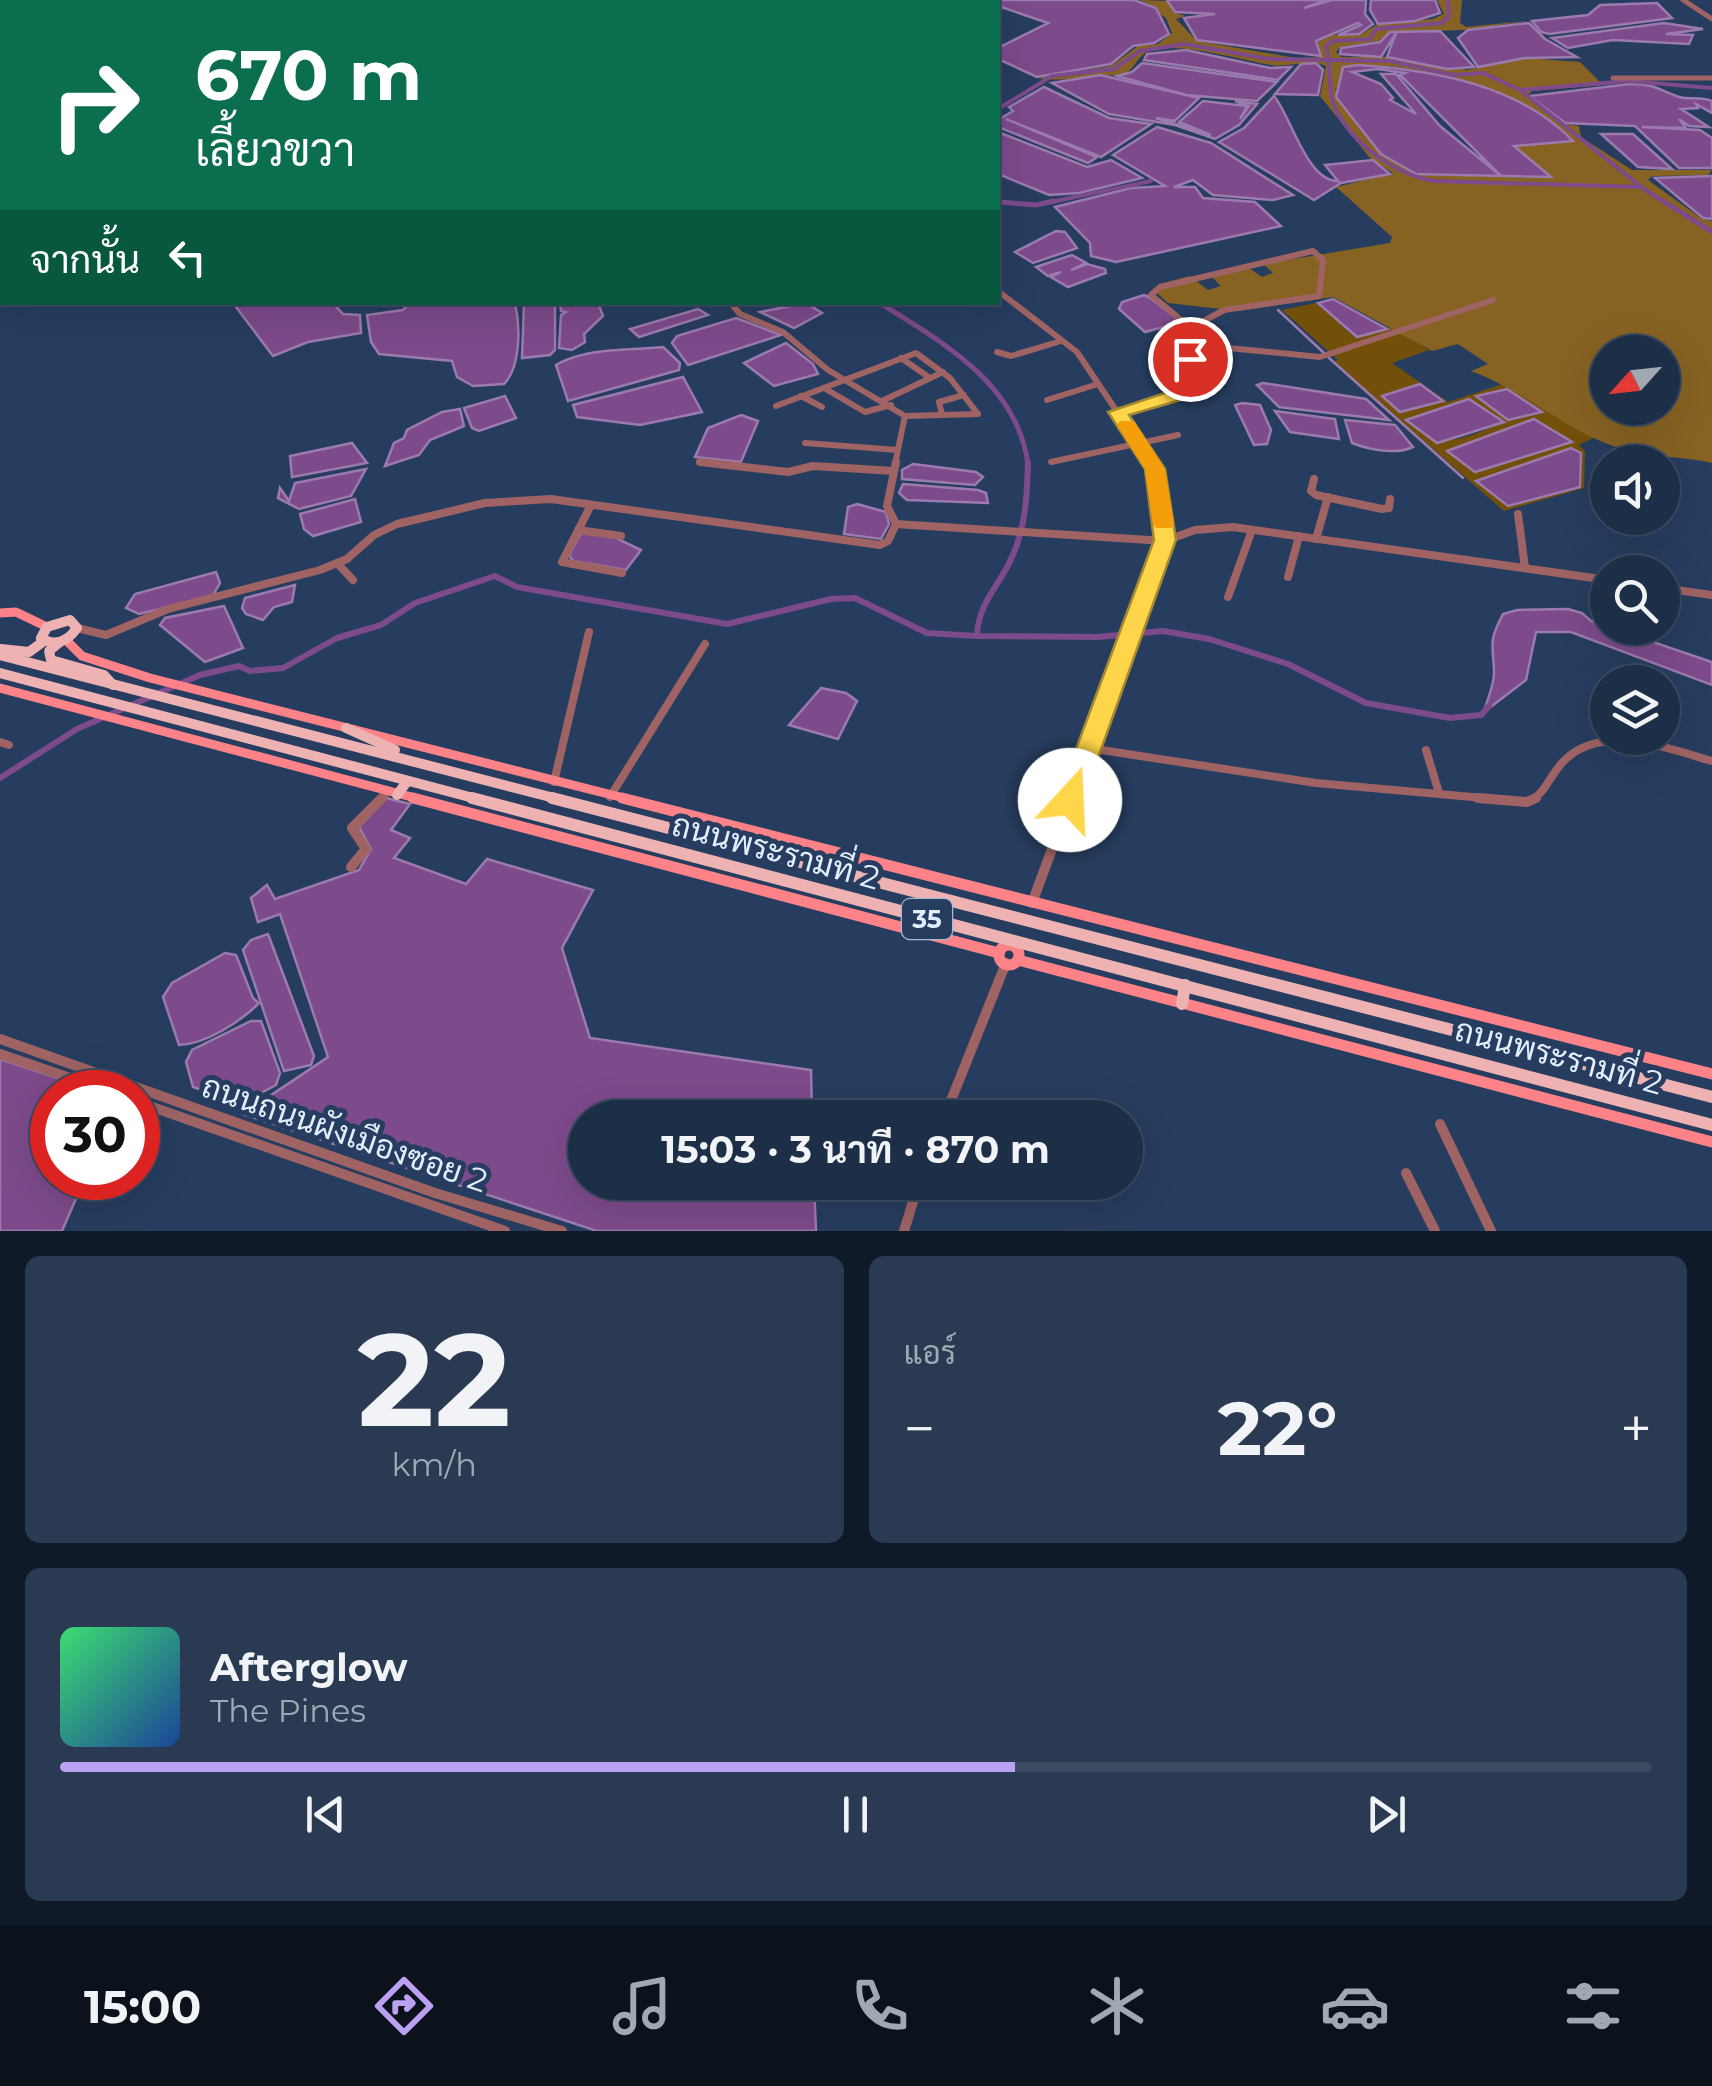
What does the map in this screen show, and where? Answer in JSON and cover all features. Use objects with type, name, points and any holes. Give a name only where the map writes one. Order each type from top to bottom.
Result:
[{"type":"highway","points":[[44,641],[41,634],[47,627],[70,620],[76,628],[49,651],[51,660],[104,675],[114,685]]},
{"type":"highway","points":[[0,652],[30,652],[44,641],[63,641]]},
{"type":"highway","name":"ถนนพระรามที่ 2","points":[[0,652],[114,685],[1712,1097]]},
{"type":"highway","name":"ถนนพระรามที่ 2","points":[[0,674],[406,782],[1008,952],[1186,986],[1712,1126]]},
{"type":"highway","points":[[346,728],[421,762]]},
{"type":"highway","points":[[392,794],[406,782]]},
{"type":"highway","points":[[1180,958],[1184,942]]},
{"type":"highway","points":[[1182,1004],[1186,986]]},
{"type":"main road","points":[[0,613],[16,612],[47,627]]},
{"type":"main road","name":"ถนนพระรามที่ 2","points":[[63,641],[82,656],[164,681],[1712,1074]]},
{"type":"main road","name":"ถนนพระรามที่ 2","points":[[1,690],[1008,952],[1182,1004],[1712,1142]]},
{"type":"street","points":[[1682,0],[1712,19]]},
{"type":"street","points":[[1614,78],[1712,78]]},
{"type":"street","points":[[1118,412],[1184,393],[1191,382],[1206,377],[1174,343],[1196,334],[1152,296],[1168,284],[1313,250],[1324,260],[1319,296],[1224,310],[1191,328]]},
{"type":"street","points":[[1000,294],[1077,352],[1140,442],[1155,469],[1165,540],[1032,903]]},
{"type":"street","points":[[1190,359],[1228,348],[1320,357],[1494,300]]},
{"type":"street","points":[[732,305],[740,314],[783,332],[844,380],[905,416],[978,415],[943,372],[918,354],[901,358],[844,380],[824,388],[776,406]]},
{"type":"street","points":[[996,352],[1011,356],[1061,341]]},
{"type":"street","points":[[901,358],[930,378]]},
{"type":"street","points":[[882,401],[943,372]]},
{"type":"street","points":[[1047,400],[1098,384]]},
{"type":"street","points":[[824,388],[865,412],[891,406]]},
{"type":"street","points":[[942,414],[939,402],[964,395]]},
{"type":"street","points":[[801,396],[822,407]]},
{"type":"street","points":[[896,524],[887,506],[905,416]]},
{"type":"street","points":[[1051,462],[1178,435]]},
{"type":"street","points":[[805,443],[898,450]]},
{"type":"street","points":[[700,462],[788,472],[813,466],[894,471]]},
{"type":"street","points":[[1314,479],[1312,493],[1328,498],[1386,509],[1390,499]]},
{"type":"street","points":[[1316,539],[1328,498]]},
{"type":"street","points":[[76,628],[106,635],[125,622],[337,564],[354,555],[374,534],[428,515],[522,500],[591,505],[880,545],[888,541],[896,524]]},
{"type":"street","points":[[591,505],[562,562],[622,573]]},
{"type":"street","points":[[1518,514],[1524,568]]},
{"type":"street","points":[[896,524],[1165,540],[1214,528],[1252,530],[1590,577]]},
{"type":"street","points":[[578,530],[621,536]]},
{"type":"street","points":[[1228,597],[1252,530]]},
{"type":"street","points":[[1288,577],[1299,536]]},
{"type":"street","points":[[337,564],[353,580]]},
{"type":"street","points":[[1680,590],[1712,594]]},
{"type":"street","points":[[554,782],[588,632]]},
{"type":"street","points":[[610,797],[705,644]]},
{"type":"street","points":[[1088,748],[1316,783],[1527,802],[1538,799],[1567,759],[1590,748]]},
{"type":"street","points":[[1680,749],[1712,761]]},
{"type":"street","points":[[1426,750],[1439,793]]},
{"type":"street","points":[[351,867],[366,850],[352,828],[392,794]]},
{"type":"street","points":[[951,1100],[1008,952]]},
{"type":"street","name":"ถนนถนนผังเมืองซอย 2","points":[[0,1039],[479,1206],[562,1231]]},
{"type":"street","points":[[0,1054],[47,1070]]},
{"type":"street","name":"ถนนถนนผังเมืองซอย 2","points":[[160,1110],[505,1231]]},
{"type":"street","points":[[1440,1124],[1492,1231]]},
{"type":"street","points":[[1406,1173],[1434,1231]]},
{"type":"street","points":[[904,1231],[913,1200]]},
{"type":"street","points":[[473,1220],[479,1206]]},
{"type":"shaded area","points":[[1000,0],[1134,0],[1156,8],[1169,34],[1154,43],[1133,46],[1111,64],[1037,77],[1000,60],[1000,47],[1048,23],[1000,7]]},
{"type":"shaded area","points":[[1140,0],[1168,1],[1173,12],[1185,16],[1176,19],[1197,41],[1296,58],[1322,57],[1318,42],[1333,35],[1360,35],[1378,24],[1433,19],[1444,14],[1437,0],[1462,0],[1460,23],[1466,27],[1527,21],[1464,30],[1390,32],[1378,41],[1340,47],[1336,52],[1341,57],[1385,57],[1467,70],[1525,58],[1580,62],[1603,85],[1532,91],[1527,96],[1565,124],[1579,126],[1581,137],[1632,170],[1712,170],[1708,175],[1652,176],[1648,180],[1702,219],[1712,221],[1712,463],[1680,458],[1680,445],[1606,443],[1471,371],[1488,364],[1458,344],[1432,351],[1333,297],[1238,311],[1168,303],[1158,294],[1160,284],[1190,276],[1208,290],[1221,286],[1211,276],[1249,268],[1262,277],[1273,273],[1263,264],[1390,243],[1392,237],[1336,187],[1393,173],[1370,158],[1320,96],[1326,66],[1319,64],[1271,65],[1171,48],[1145,53],[1123,75],[1039,78],[1111,66],[1138,46],[1158,44],[1172,33],[1166,18],[1157,12],[1158,8]],"holes":[[[1350,65],[1438,74],[1499,94],[1527,107],[1572,140],[1513,146],[1536,178],[1416,174],[1381,154],[1335,90]]]},
{"type":"shaded area","points":[[1167,0],[1327,0],[1304,8],[1332,0],[1366,0],[1365,14],[1373,24],[1359,34],[1338,35],[1361,25],[1358,23],[1316,41],[1321,56],[1197,40],[1184,18],[1215,14],[1175,12]]},
{"type":"shaded area","points":[[1371,0],[1435,0],[1440,13],[1415,21],[1378,24],[1370,10]]},
{"type":"shaded area","points":[[1657,3],[1672,18],[1549,34],[1541,32],[1532,21],[1588,15],[1600,5]]},
{"type":"shaded area","points":[[1529,23],[1545,39],[1577,57],[1525,58],[1478,67],[1458,38],[1468,30]]},
{"type":"shaded area","points":[[1664,23],[1703,29],[1666,34],[1693,35],[1689,44],[1613,40],[1568,48],[1552,38]]},
{"type":"shaded area","points":[[1440,31],[1474,67],[1447,69],[1387,57],[1396,33],[1381,57],[1340,54],[1341,48],[1380,42],[1390,32]]},
{"type":"shaded area","points":[[1186,50],[1270,68],[1291,67],[1278,80],[1144,60],[1147,54]]},
{"type":"shaded area","points":[[1142,63],[1277,82],[1257,101],[1186,95],[1117,76],[1132,72]]},
{"type":"shaded area","points":[[1316,63],[1323,70],[1318,95],[1275,94],[1301,64]]},
{"type":"shaded area","points":[[1358,65],[1445,76],[1527,106],[1573,141],[1514,146],[1551,177],[1501,176],[1416,174],[1381,154],[1336,97],[1343,67]],"holes":[[[1378,69],[1405,73],[1400,75],[1501,176],[1440,126],[1396,74],[1381,74],[1416,114],[1390,100],[1393,98],[1381,84],[1352,72]]]},
{"type":"shaded area","points":[[1100,75],[1199,98],[1175,121],[1156,118],[1211,135],[1179,122],[1203,101],[1247,106],[1240,119],[1249,106],[1235,101],[1257,104],[1239,125],[1215,139],[1175,125],[1109,114],[1052,83]]},
{"type":"shaded area","points":[[1630,84],[1712,101],[1712,113],[1696,104],[1698,108],[1681,109],[1709,127],[1689,126],[1679,119],[1686,128],[1642,127],[1700,130],[1712,138],[1712,168],[1679,168],[1635,126],[1565,123],[1529,96]]},
{"type":"shaded area","points":[[1044,87],[1109,118],[1151,124],[1101,157],[1006,119],[1097,157],[1088,163],[1000,128],[1000,119],[1013,111],[1009,107]]},
{"type":"shaded area","points":[[1274,96],[1309,160],[1327,178],[1338,181],[1325,165],[1373,160],[1390,174],[1341,183],[1314,200],[1219,142],[1244,128]]},
{"type":"shaded area","points":[[1157,127],[1211,143],[1293,195],[1273,200],[1213,195],[1193,180],[1174,187],[1195,187],[1203,198],[1255,202],[1281,226],[1116,262],[1091,256],[1090,243],[1055,207],[1131,188],[1165,186],[1113,155]]},
{"type":"shaded area","points":[[1000,133],[1087,167],[1111,160],[1142,178],[1079,193],[1049,195],[1000,175]]},
{"type":"shaded area","points":[[1601,134],[1633,134],[1672,169],[1638,167]]},
{"type":"shaded area","points":[[1712,176],[1712,219],[1703,218],[1655,178]]},
{"type":"shaded area","points":[[1056,231],[1065,232],[1077,248],[1033,263],[1015,252]]},
{"type":"shaded area","points":[[1072,255],[1086,263],[1071,270],[1087,264],[1105,269],[1106,273],[1068,287],[1051,277],[1061,272],[1048,276],[1036,267]]},
{"type":"shaded area","points":[[1144,295],[1182,322],[1145,332],[1119,309],[1122,302]]},
{"type":"shaded area","points":[[1333,299],[1387,329],[1357,337],[1318,303]]},
{"type":"shaded area","points":[[1316,303],[1356,338],[1392,327],[1429,350],[1392,363],[1448,402],[1506,383],[1595,437],[1579,445],[1585,451],[1584,488],[1504,511],[1333,362],[1338,360],[1282,310]],"holes":[[[1407,420],[1503,422],[1464,437],[1442,439],[1419,430]]]},
{"type":"shaded area","points":[[235,305],[335,305],[343,314],[360,315],[361,333],[308,342],[273,356]]},
{"type":"shaded area","points":[[407,305],[515,305],[518,347],[509,377],[504,384],[473,386],[457,377],[452,361],[379,354],[371,342],[367,315],[403,310]]},
{"type":"shaded area","points":[[524,305],[555,305],[555,350],[550,355],[522,358]]},
{"type":"shaded area","points":[[560,305],[599,305],[603,316],[584,334],[585,342],[572,350],[559,348],[561,315],[566,312],[561,311]]},
{"type":"shaded area","points":[[809,305],[822,313],[794,328],[760,312]]},
{"type":"shaded area","points":[[698,309],[708,315],[639,337],[630,329]]},
{"type":"shaded area","points":[[736,318],[781,335],[688,365],[672,343],[677,336]]},
{"type":"shaded area","points":[[786,343],[813,364],[818,374],[774,386],[744,363]]},
{"type":"shaded area","points":[[663,347],[680,363],[679,370],[568,401],[556,365],[594,352]]},
{"type":"shaded area","points":[[683,377],[702,412],[640,425],[577,417],[573,405]]},
{"type":"shaded area","points":[[1420,384],[1443,401],[1400,412],[1382,396]]},
{"type":"shaded area","points":[[1257,385],[1366,399],[1389,420],[1279,407]]},
{"type":"shaded area","points":[[1507,389],[1542,412],[1508,420],[1476,396]]},
{"type":"shaded area","points":[[505,396],[516,418],[479,431],[472,428],[464,408]]},
{"type":"shaded area","points":[[1469,399],[1504,422],[1437,443],[1406,420]]},
{"type":"shaded area","points":[[1235,405],[1260,405],[1271,430],[1267,444],[1254,445]]},
{"type":"shaded area","points":[[460,409],[464,426],[430,440],[419,455],[385,466],[394,443],[404,438],[407,430],[442,412]]},
{"type":"shaded area","points":[[1275,411],[1335,419],[1339,439],[1290,432]]},
{"type":"shaded area","points":[[741,415],[758,421],[741,462],[695,457],[708,428]]},
{"type":"shaded area","points":[[1534,419],[1572,442],[1475,472],[1447,451]]},
{"type":"shaded area","points":[[1345,420],[1395,425],[1413,447],[1383,451],[1352,443]]},
{"type":"shaded area","points":[[352,443],[367,463],[292,477],[290,456]]},
{"type":"shaded area","points":[[1571,448],[1581,453],[1580,487],[1508,506],[1476,481]]},
{"type":"shaded area","points":[[913,464],[976,472],[983,477],[975,485],[902,479],[902,470]]},
{"type":"shaded area","points":[[366,469],[351,496],[299,509],[278,498],[280,488],[289,501],[295,483]]},
{"type":"shaded area","points":[[903,484],[978,490],[986,493],[988,503],[907,500],[899,493]]},
{"type":"shaded area","points":[[355,499],[361,522],[313,536],[304,529],[300,514]]},
{"type":"shaded area","points":[[857,504],[886,512],[889,524],[881,539],[844,534],[848,507]]},
{"type":"shaded area","points":[[581,533],[614,537],[641,550],[626,570],[573,561],[569,555]]},
{"type":"shaded area","points":[[216,572],[220,583],[212,597],[139,614],[126,608],[135,594]]},
{"type":"shaded area","points":[[295,585],[292,602],[274,607],[263,620],[246,614],[242,608],[245,598]]},
{"type":"shaded area","points":[[224,606],[243,648],[205,662],[160,625],[165,618]]},
{"type":"shaded area","points":[[1568,609],[1582,613],[1590,620],[1590,639],[1571,632],[1536,632],[1526,680],[1484,712],[1494,676],[1493,637],[1503,614]]},
{"type":"shaded area","points":[[1606,645],[1662,645],[1712,662],[1712,685],[1680,673],[1680,665],[1659,665]]},
{"type":"shaded area","points":[[821,688],[846,693],[857,701],[838,739],[789,725]]},
{"type":"shaded area","points":[[386,798],[410,804],[391,830],[410,838],[394,858],[466,884],[487,859],[593,890],[562,948],[590,1038],[811,1070],[812,1100],[568,1100],[568,1200],[815,1200],[816,1231],[597,1231],[243,1114],[328,1057],[280,914],[258,922],[251,898],[267,885],[275,899],[359,870],[371,849],[359,827]]},
{"type":"shaded area","points":[[268,934],[314,1056],[311,1065],[284,1071],[243,950],[251,940]]},
{"type":"shaded area","points":[[225,953],[236,955],[253,998],[259,1003],[222,1031],[179,1045],[163,997],[172,983]]},
{"type":"shaded area","points":[[251,1021],[261,1021],[280,1073],[276,1085],[241,1104],[193,1087],[186,1062],[192,1050]]},
{"type":"shaded area","points":[[0,1059],[33,1070],[30,1200],[75,1200],[62,1231],[0,1231]]},
{"type":"waterway","points":[[1329,60],[1326,46],[1332,41],[1370,39],[1376,29],[1442,23],[1449,17],[1448,0]]},
{"type":"waterway","points":[[1000,108],[1052,76],[1114,69],[1140,51],[1185,44],[1269,59],[1329,60]]},
{"type":"waterway","points":[[1329,60],[1390,61],[1453,75],[1483,73],[1520,90]]},
{"type":"waterway","points":[[1329,60],[1332,100],[1348,129],[1373,153],[1403,171],[1434,181],[1641,187],[1667,204]]},
{"type":"waterway","points":[[1520,90],[1628,81],[1712,88]]},
{"type":"waterway","points":[[1520,90],[1640,186]]},
{"type":"waterway","points":[[1042,204],[1151,181]]},
{"type":"waterway","points":[[1000,202],[1036,205],[1054,201]]},
{"type":"waterway","points":[[1663,201],[1712,232]]},
{"type":"waterway","points":[[1000,202],[1020,204]]},
{"type":"waterway","points":[[883,305],[951,349],[993,388],[1021,435],[1028,464]]},
{"type":"waterway","points":[[1278,310],[1324,353]]},
{"type":"waterway","points":[[1329,358],[1463,478]]},
{"type":"waterway","points":[[977,636],[981,613],[1017,546],[1028,464]]},
{"type":"waterway","points":[[0,778],[77,729],[200,675],[239,666],[250,671],[283,668],[337,638],[381,625],[415,603],[495,576],[517,587],[727,624],[831,599],[855,598],[927,633],[977,636]]},
{"type":"waterway","points":[[977,636],[1097,637],[1163,631],[1209,639],[1288,664],[1366,703],[1450,718],[1481,715],[1489,706]]},
{"type":"slow traffic","points":[[1127,425],[1155,469],[1164,524]]},
{"type":"route","points":[[1070,800],[1165,540],[1155,469],[1118,412],[1189,390],[1191,382],[1206,377],[1190,359]]}]
